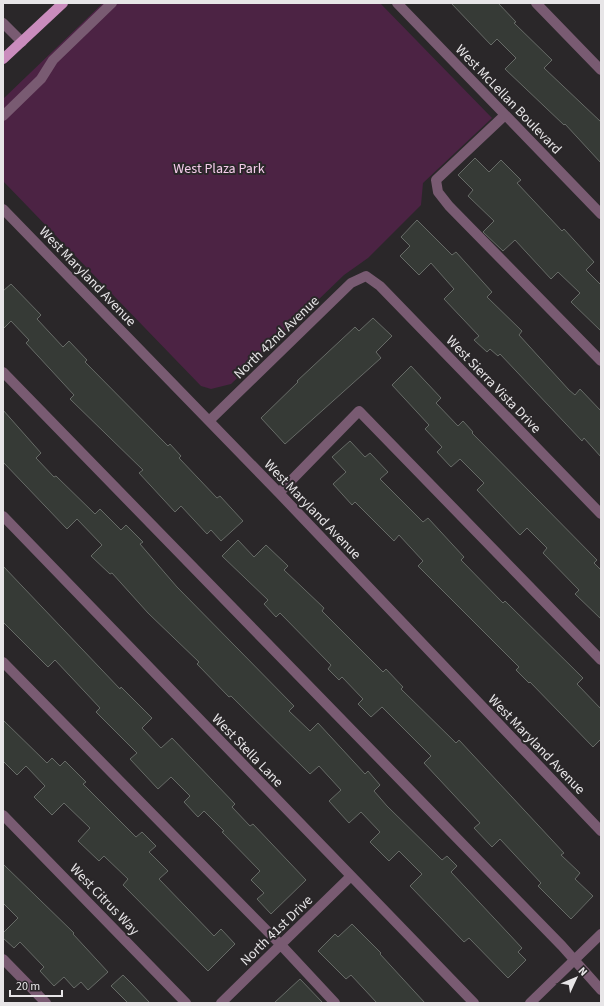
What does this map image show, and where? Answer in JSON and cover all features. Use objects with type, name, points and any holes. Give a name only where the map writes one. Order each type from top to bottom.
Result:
[{"type":"main road","points":[[3,60],[63,3]]},
{"type":"street","points":[[3,116],[41,79],[53,60],[112,3]]},
{"type":"street","name":"West McLellan Boulevard","points":[[397,3],[601,214]]},
{"type":"street","points":[[536,3],[601,70]]},
{"type":"street","points":[[3,23],[22,42]]},
{"type":"street","points":[[505,115],[436,180],[438,192],[449,206],[601,361]]},
{"type":"street","name":"West Maryland Avenue","points":[[3,209],[210,421],[601,831]]},
{"type":"street","name":"North 42nd Avenue","points":[[210,421],[351,283],[366,276]]},
{"type":"street","name":"West Sierra Vista Drive","points":[[366,276],[380,286],[601,514]]},
{"type":"street","points":[[3,372],[575,960],[601,990]]},
{"type":"street","points":[[279,493],[359,411],[601,660]]},
{"type":"street","name":"West Stella Lane","points":[[3,516],[474,1003]]},
{"type":"street","points":[[3,662],[281,945],[335,1003]]},
{"type":"street","name":"West Citrus Way","points":[[3,814],[186,1003]]},
{"type":"street","name":"North 41st Drive","points":[[220,1003],[351,876]]},
{"type":"street","points":[[530,1003],[601,934]]},
{"type":"street","points":[[3,959],[46,1003]]},
{"type":"green space","name":"West Plaza Park","points":[[103,3],[380,3],[492,118],[423,183],[421,205],[368,258],[344,275],[231,384],[211,389],[201,386],[3,181],[3,99]]},
{"type":"building","points":[[451,3],[498,3],[516,22],[514,23],[552,60],[544,68],[601,122],[601,163],[565,124],[564,125],[505,69],[516,58],[497,39],[491,45]]},
{"type":"building","points":[[475,158],[489,172],[501,160],[521,180],[517,183],[562,231],[564,229],[594,262],[586,270],[601,285],[601,331],[571,302],[580,293],[558,272],[551,279],[515,240],[503,251],[483,232],[494,221],[468,196],[473,190],[458,175]]},
{"type":"building","points":[[417,220],[452,255],[456,252],[492,292],[487,297],[522,331],[519,335],[569,390],[575,395],[580,389],[601,411],[601,457],[584,438],[582,441],[500,354],[498,356],[490,349],[487,352],[474,340],[479,336],[444,299],[454,289],[431,263],[419,275],[400,256],[410,246],[401,237]]},
{"type":"building","points":[[11,284],[41,315],[37,319],[63,347],[69,341],[87,360],[85,362],[168,446],[170,444],[181,456],[179,458],[217,498],[220,496],[243,521],[221,541],[211,530],[207,534],[181,506],[175,512],[139,473],[143,470],[70,399],[74,395],[26,343],[29,340],[11,321],[3,329],[3,291]]},
{"type":"building","points":[[373,318],[392,336],[376,352],[381,358],[285,444],[261,418],[298,382],[297,381],[355,327],[359,331]]},
{"type":"building","points":[[411,366],[441,398],[436,403],[458,426],[463,421],[473,432],[472,433],[597,560],[594,563],[601,570],[601,619],[575,594],[579,590],[543,553],[547,548],[527,528],[520,535],[477,490],[484,483],[460,459],[451,467],[437,452],[442,447],[425,429],[429,425],[392,385]]},
{"type":"building","points":[[3,410],[41,453],[36,458],[54,477],[56,476],[95,514],[100,509],[121,530],[126,525],[143,542],[140,544],[177,587],[294,706],[289,711],[310,731],[318,723],[365,774],[368,771],[380,785],[374,791],[387,806],[442,860],[447,856],[457,866],[451,872],[522,948],[518,952],[526,960],[508,978],[469,938],[464,942],[410,886],[422,874],[399,851],[389,861],[370,842],[380,832],[361,812],[349,823],[329,801],[341,790],[319,766],[310,774],[231,696],[229,697],[197,664],[199,662],[148,613],[112,573],[110,574],[91,556],[102,545],[77,519],[67,529],[3,462]]},
{"type":"building","points":[[350,441],[365,457],[370,453],[388,472],[380,479],[423,522],[428,518],[464,557],[461,560],[503,603],[505,601],[583,678],[577,684],[601,709],[601,739],[593,747],[530,682],[529,683],[516,670],[519,667],[418,566],[423,561],[399,535],[394,541],[355,502],[352,505],[333,484],[346,472],[332,457]]},
{"type":"building","points":[[238,540],[254,557],[266,545],[288,566],[284,570],[324,608],[322,611],[383,672],[386,669],[403,687],[401,689],[456,743],[459,740],[564,853],[561,855],[580,873],[575,879],[593,896],[571,919],[538,886],[541,883],[500,839],[492,847],[474,828],[480,823],[424,763],[431,756],[382,707],[371,717],[358,704],[363,699],[342,677],[339,680],[328,669],[331,665],[280,613],[276,617],[264,604],[268,600],[222,556]]},
{"type":"building","points":[[3,566],[120,689],[121,687],[152,718],[142,728],[161,748],[172,738],[235,804],[232,807],[250,826],[253,824],[306,880],[271,914],[257,899],[264,893],[251,880],[260,871],[222,832],[224,831],[204,811],[198,817],[184,802],[190,796],[171,777],[158,789],[130,759],[137,753],[96,712],[100,708],[55,660],[48,667],[3,622]]},
{"type":"building","points":[[3,720],[47,763],[52,758],[60,766],[65,761],[86,782],[83,784],[136,837],[142,832],[156,846],[149,852],[168,871],[159,879],[214,936],[221,929],[235,944],[208,971],[123,885],[128,879],[104,856],[99,861],[78,841],[90,828],[64,803],[52,815],[34,797],[45,786],[26,766],[17,775],[3,761]]},
{"type":"building","points":[[3,864],[74,933],[73,934],[108,972],[88,990],[81,982],[74,988],[64,977],[54,986],[40,971],[44,967],[20,942],[14,948],[3,938],[3,933],[18,918],[3,903]]},
{"type":"building","points":[[352,924],[381,953],[380,954],[425,1003],[377,1003],[351,975],[346,979],[318,951],[335,934],[338,937]]},
{"type":"building","points":[[123,975],[150,1003],[128,1003],[111,986]]},
{"type":"building","points":[[300,979],[323,1003],[274,1003]]}]
